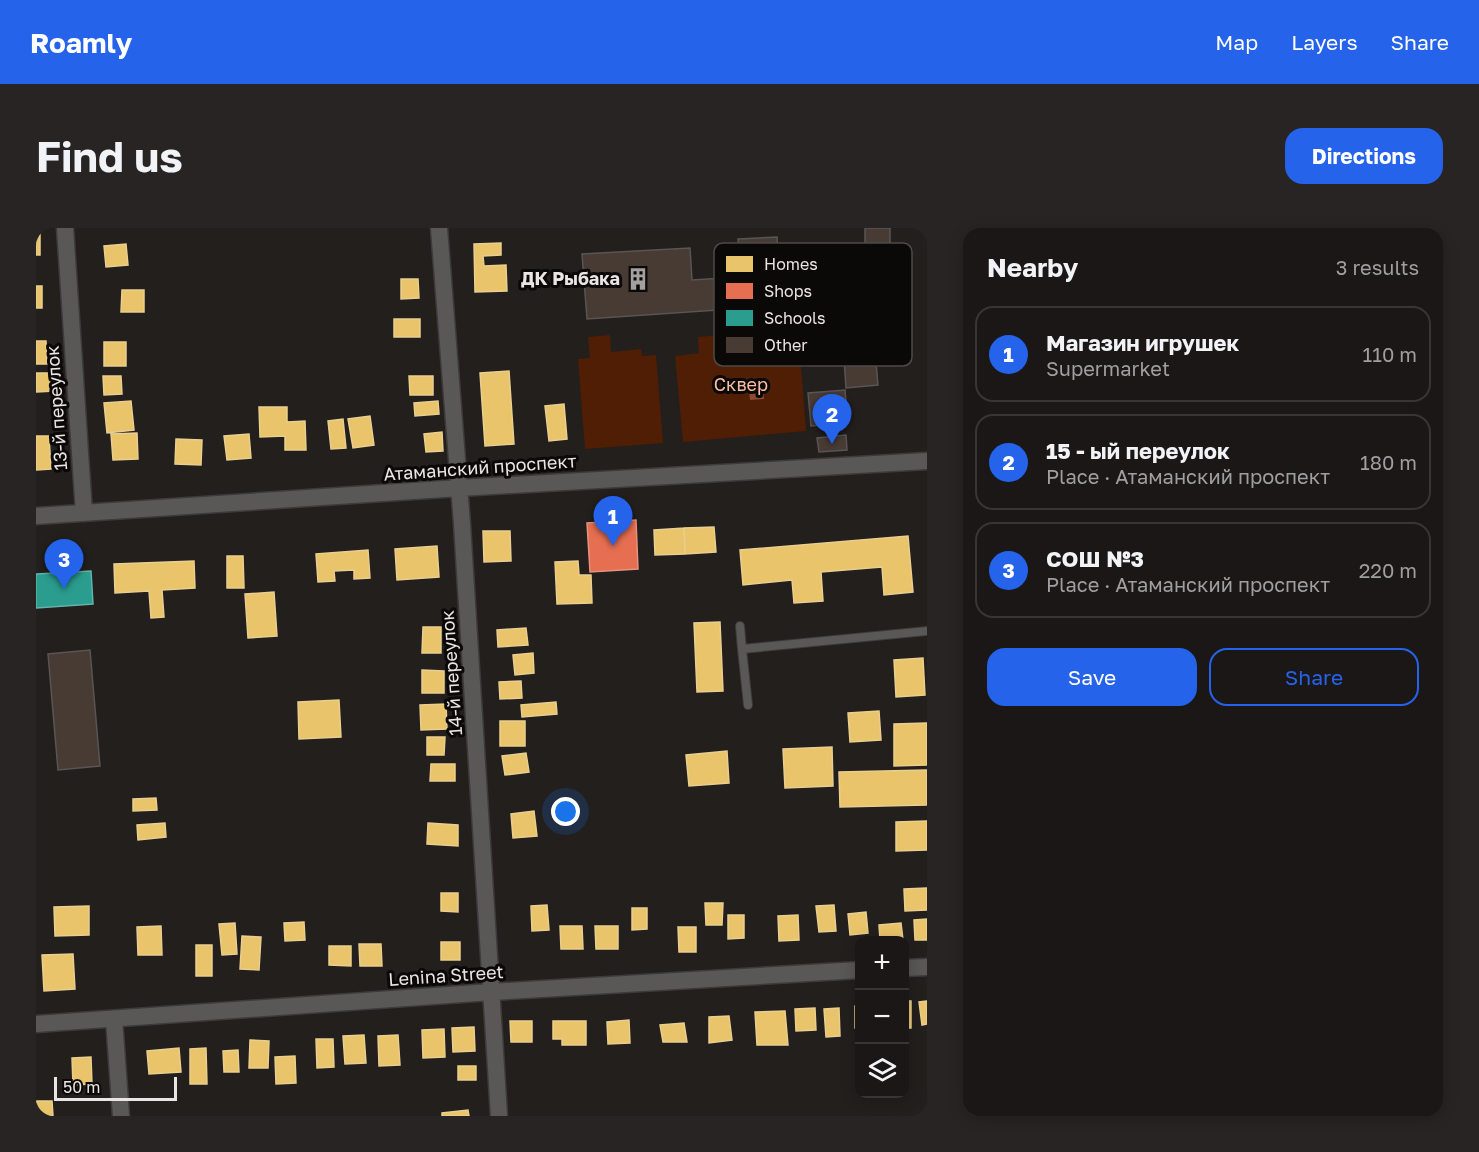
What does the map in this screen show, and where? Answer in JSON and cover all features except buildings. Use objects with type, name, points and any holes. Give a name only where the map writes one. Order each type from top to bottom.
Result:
[{"type":"street","name":"13-й переулок","points":[[65,228],[84,513]]},
{"type":"street","name":"14-й переулок","points":[[439,228],[476,739],[499,1116]]},
{"type":"street","name":"Атаманский проспект","points":[[36,516],[459,488],[927,461]]},
{"type":"street","points":[[909,968],[927,967]]},
{"type":"street","name":"Lenina Street","points":[[36,1024],[491,992],[855,970]]},
{"type":"street","points":[[114,1019],[121,1116]]},
{"type":"lane","points":[[740,626],[748,705]]},
{"type":"lane","points":[[742,649],[927,631]]},
{"type":"green space","points":[[610,335],[611,352],[641,349],[642,356],[656,355],[663,443],[585,449],[578,359],[590,358],[588,337]]},
{"type":"green space","name":"Сквер","points":[[714,336],[714,366],[801,366],[806,431],[683,442],[675,356],[699,353],[698,337]]},
{"type":"shaded area","points":[[754,378],[755,389],[763,388],[764,399],[750,400],[749,390],[742,390],[741,380]]},
{"type":"place","name":"ДК Рыбака","points":[[638,279]]},
{"type":"place","name":"15 - ый переулок","points":[[832,444]]},
{"type":"place","name":"Магазин игрушек","points":[[613,546]]},
{"type":"place","name":"СОШ №3","points":[[64,589]]}]
